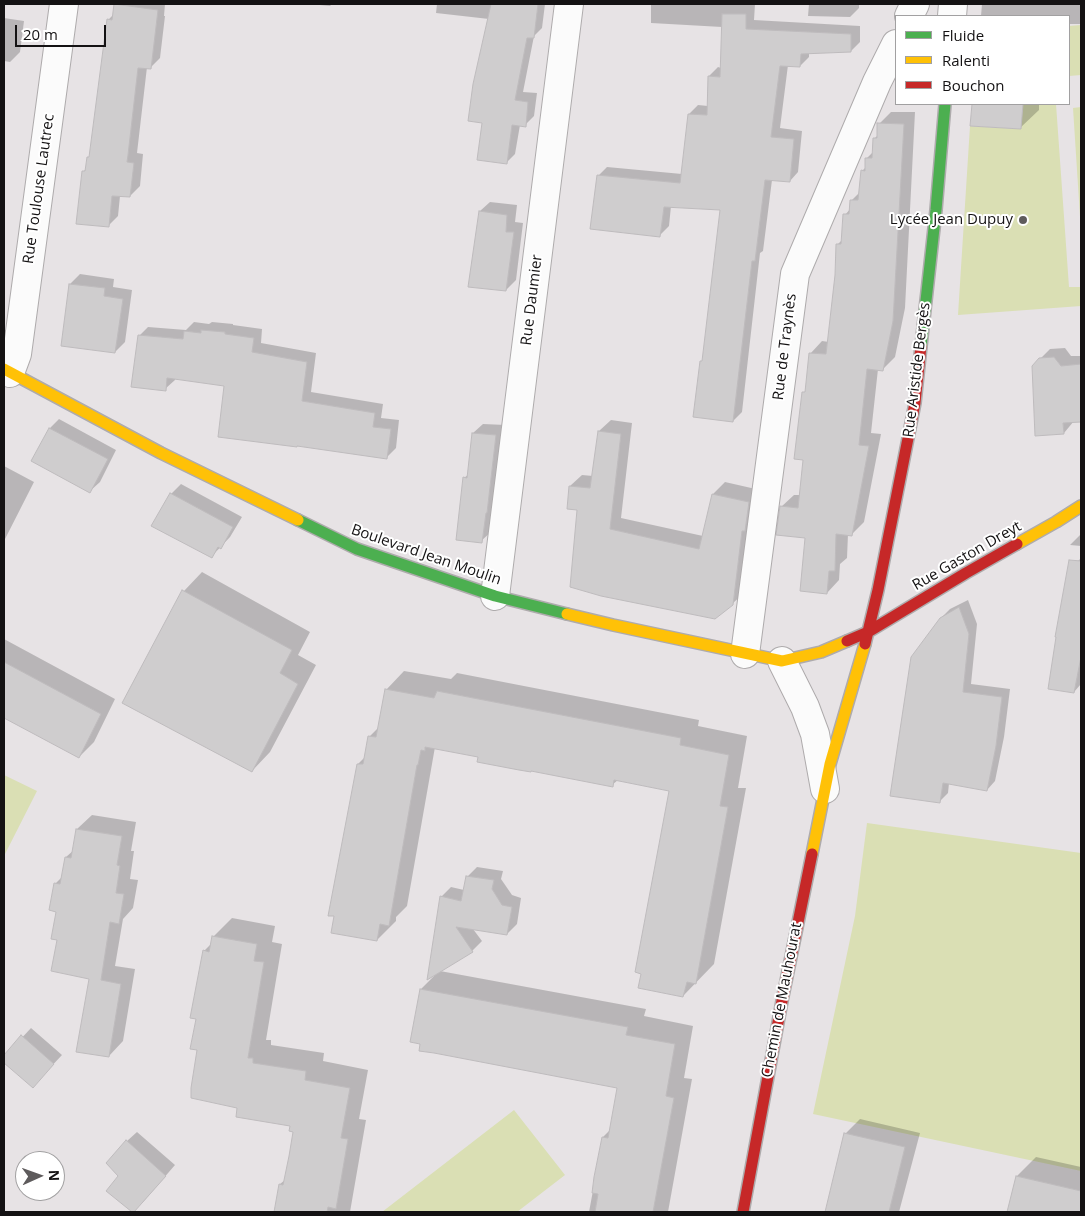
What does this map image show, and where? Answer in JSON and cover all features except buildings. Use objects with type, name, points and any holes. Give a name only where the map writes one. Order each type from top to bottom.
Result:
[{"type":"street","name":"Rue Toulouse Lautrec","points":[[7,371],[17,354],[64,4]]},
{"type":"street","name":"Rue Daumier","points":[[495,596],[569,4]]},
{"type":"street","name":"Rue de Traynès","points":[[745,654],[795,274],[877,82],[894,54]]},
{"type":"street","name":"Rue Aristide Bergès","points":[[868,632],[883,569],[915,403],[936,210],[945,105]]},
{"type":"street","name":"Boulevard Jean Moulin","points":[[7,371],[162,453],[357,549],[495,596],[613,625],[782,661],[821,652],[868,632]]},
{"type":"street","name":"Rue Gaston Dreyt","points":[[868,632],[1081,506]]},
{"type":"street","name":"Chemin de Mauhourat","points":[[743,1212],[782,1001],[830,764],[868,632]]},
{"type":"street","name":"Chemin de Mauhourat","points":[[782,661],[805,707],[815,734],[825,789]]},
{"type":"green space","points":[[1081,25],[1081,75],[1070,76],[1070,26]]},
{"type":"green space","points":[[1023,105],[1056,105],[1069,287],[1081,287],[1081,306],[958,315],[970,126],[1020,129]]},
{"type":"green space","points":[[1081,107],[1081,232],[1073,108]]},
{"type":"green space","points":[[4,775],[37,791],[4,856]]},
{"type":"green space","points":[[867,823],[1081,853],[1081,1171],[813,1114],[855,916]]},
{"type":"green space","points":[[514,1110],[565,1175],[517,1212],[382,1212]]},
{"type":"traffic: fast","points":[[921,346],[945,105]]},
{"type":"traffic: fast","points":[[298,520],[357,549],[495,596],[567,614]]},
{"type":"traffic: slow","points":[[4,369],[161,453],[298,520]]},
{"type":"traffic: slow","points":[[1017,544],[1081,506]]},
{"type":"traffic: slow","points":[[567,614],[782,661],[821,652],[847,641]]},
{"type":"traffic: slow","points":[[812,854],[830,764],[865,644]]},
{"type":"traffic: jam","points":[[865,644],[878,590],[915,403],[921,346]]},
{"type":"traffic: jam","points":[[847,641],[868,632],[1017,544]]},
{"type":"traffic: jam","points":[[743,1212],[782,1001],[812,854]]},
{"type":"place","name":"Lycée Jean Dupuy","points":[[1023,220]]}]
